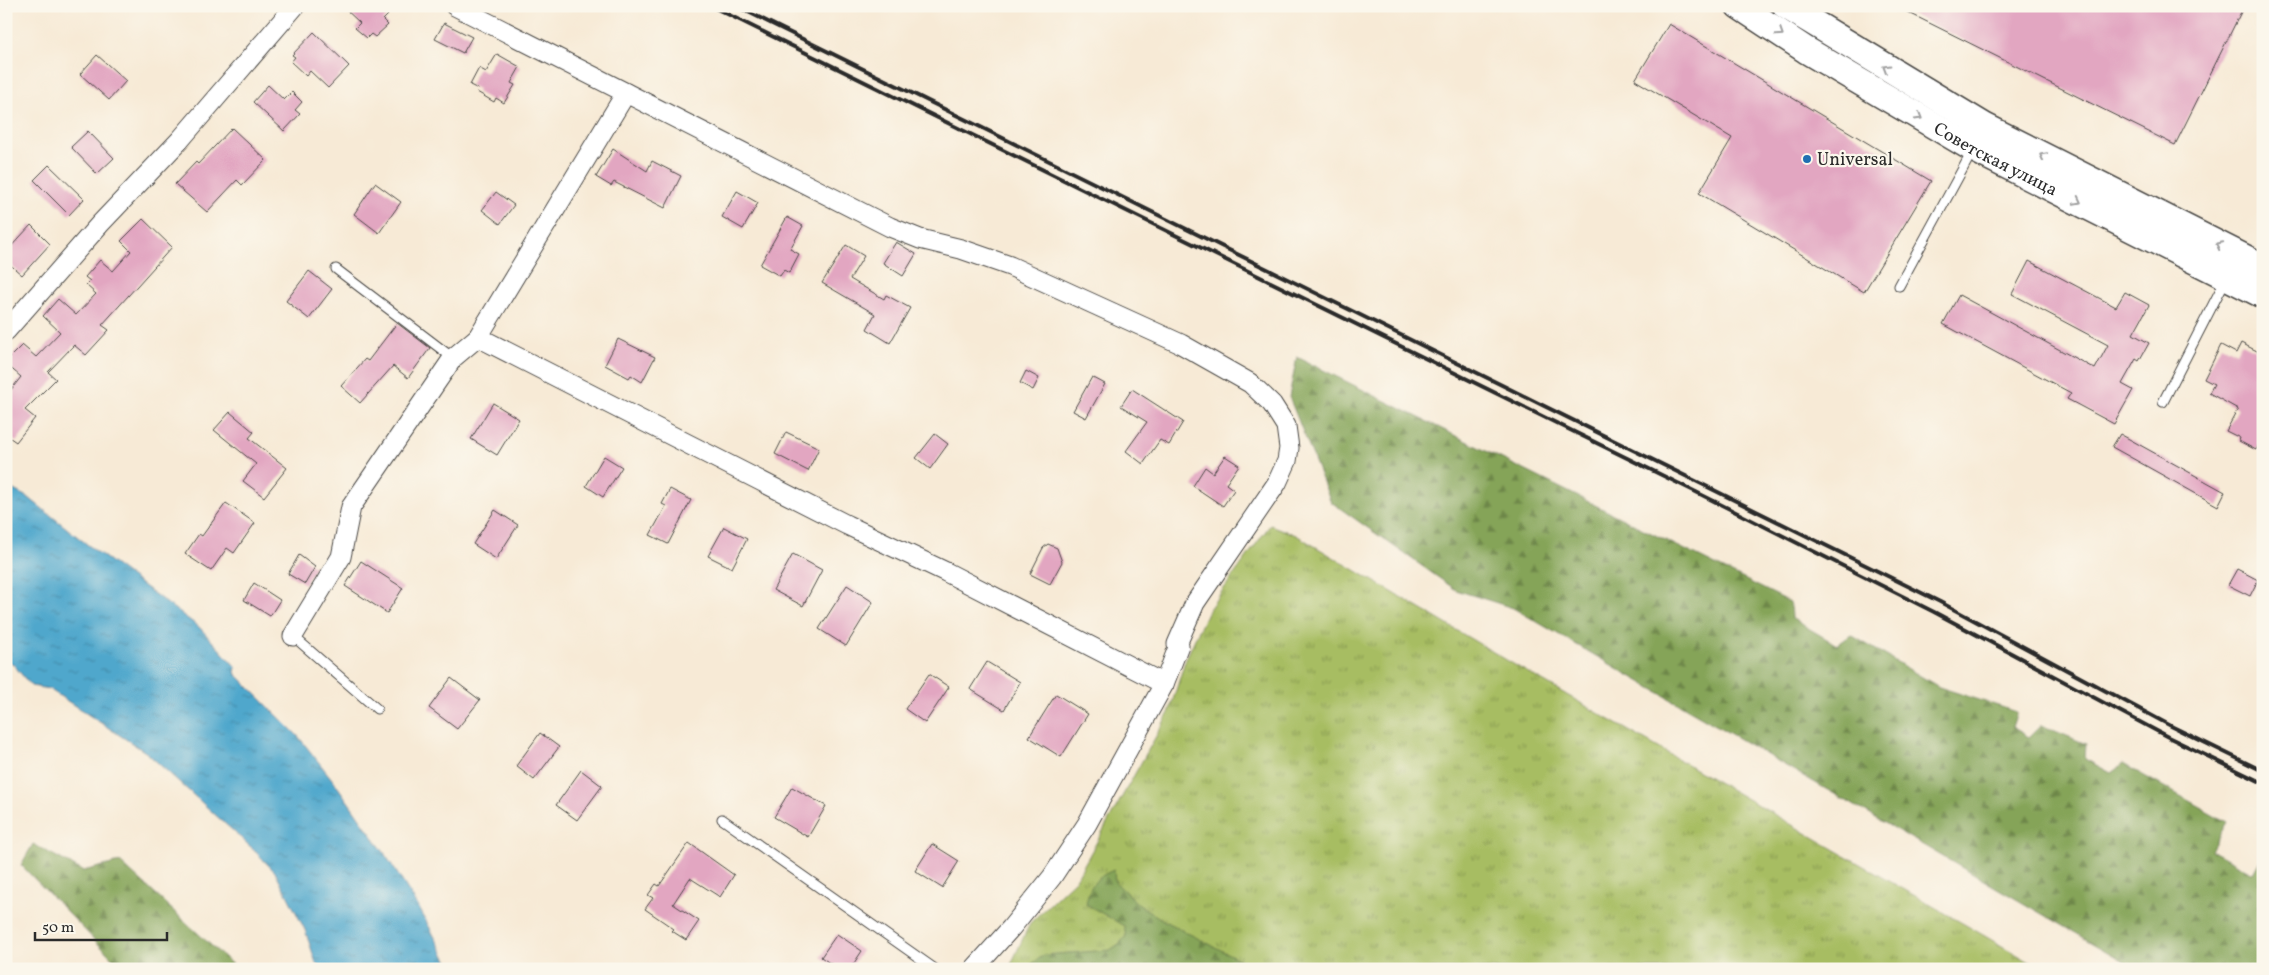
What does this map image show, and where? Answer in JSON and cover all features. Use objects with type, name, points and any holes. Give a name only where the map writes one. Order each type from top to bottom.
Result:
[{"type":"main road","name":"Советская улица","points":[[1739,6],[1806,50],[1974,149],[2263,295]]},
{"type":"main road","name":"Советская улица","points":[[1786,6],[1984,126],[2263,267]]},
{"type":"street","points":[[7,329],[100,224],[180,140],[295,6]]},
{"type":"street","points":[[455,6],[890,227],[920,239],[961,249],[1010,266],[1181,344],[1250,383],[1272,404],[1286,426],[1289,448],[1287,461],[1272,491],[1195,603],[1177,644],[1179,645],[1164,684],[1087,824],[1052,877],[1011,928],[974,969]]},
{"type":"street","points":[[294,636],[341,557],[351,507],[453,358],[478,336],[626,93]]},
{"type":"street","points":[[478,336],[838,521],[946,572],[1164,684]]},
{"type":"lane","points":[[1899,286],[1974,149]]},
{"type":"lane","points":[[336,268],[453,358]]},
{"type":"lane","points":[[2163,402],[2227,277]]},
{"type":"lane","points":[[294,636],[377,709]]},
{"type":"lane","points":[[722,819],[936,969]]},
{"type":"green space","points":[[1297,357],[1790,602],[1791,618],[1837,645],[1851,635],[1939,687],[2017,712],[2012,727],[2029,737],[2041,725],[2086,744],[2085,759],[2111,773],[2123,764],[2227,822],[2211,850],[2253,873],[2263,855],[2263,969],[2137,969],[1513,608],[1456,590],[1331,502],[1289,397]]},
{"type":"green space","points":[[1270,525],[1296,535],[1520,668],[2042,969],[1009,969],[1030,923],[1076,879],[1169,713],[1185,661],[1207,612]]},
{"type":"green space","points":[[33,844],[83,871],[120,862],[237,969],[123,969],[21,865]]},
{"type":"green space","points":[[1114,870],[1115,882],[1139,905],[1168,923],[1258,969],[1025,969],[1044,955],[1110,950],[1119,944],[1126,936],[1124,926],[1086,904],[1094,882]]},
{"type":"water","points":[[6,486],[29,498],[88,545],[199,627],[236,667],[235,673],[298,736],[335,783],[383,851],[418,906],[452,969],[321,969],[316,963],[305,930],[276,873],[252,848],[147,753],[49,689],[31,686],[13,664],[6,661]]},
{"type":"building","points":[[342,6],[380,6],[388,15],[383,20],[388,25],[375,37],[371,34],[367,38],[355,28],[360,23]]},
{"type":"building","points":[[1895,6],[2244,6],[2175,145]]},
{"type":"building","points":[[444,23],[472,37],[463,53],[435,39]]},
{"type":"building","name":"Universal","points":[[1669,24],[1931,181],[1864,292],[1699,193],[1732,138],[1635,80]]},
{"type":"building","points":[[314,32],[349,66],[328,88],[310,71],[306,76],[291,62],[295,57],[292,55]]},
{"type":"building","points":[[497,54],[520,67],[511,83],[515,85],[504,103],[496,98],[494,102],[477,92],[478,89],[470,85],[479,68],[486,72]]},
{"type":"building","points":[[97,55],[126,81],[109,100],[80,74]]},
{"type":"building","points":[[268,85],[284,100],[292,92],[302,102],[295,110],[300,114],[284,131],[253,102]]},
{"type":"building","points":[[232,128],[266,160],[242,185],[237,180],[207,212],[175,184],[196,162],[198,164]]},
{"type":"building","points":[[88,131],[114,158],[97,174],[71,147]]},
{"type":"building","points":[[613,149],[647,171],[652,161],[681,176],[665,208],[614,182],[611,186],[596,177]]},
{"type":"building","points":[[49,165],[84,199],[69,215],[34,180]]},
{"type":"building","points":[[375,183],[401,202],[379,233],[354,214]]},
{"type":"building","points":[[737,191],[758,203],[743,229],[722,217]]},
{"type":"building","points":[[496,192],[514,205],[500,224],[482,210]]},
{"type":"building","points":[[787,217],[803,226],[790,249],[799,254],[789,273],[784,270],[780,276],[760,265]]},
{"type":"building","points":[[143,219],[172,247],[102,325],[109,330],[86,355],[74,345],[48,372],[56,379],[25,410],[35,418],[16,442],[6,435],[6,396],[21,377],[6,364],[6,361],[22,345],[36,357],[60,332],[43,316],[58,299],[76,315],[96,294],[86,285],[90,281],[85,277],[100,260],[113,271],[131,251],[121,241]]},
{"type":"building","points":[[31,225],[50,244],[22,275],[6,261],[6,252]]},
{"type":"building","points":[[896,242],[916,254],[903,276],[883,263]]},
{"type":"building","points":[[846,245],[864,256],[850,279],[884,299],[886,295],[910,308],[890,343],[867,329],[875,314],[822,283]]},
{"type":"building","points":[[2029,261],[2116,307],[2125,292],[2149,305],[2133,334],[2149,343],[2139,361],[2136,359],[2122,384],[2133,390],[2114,424],[2067,399],[2071,393],[1943,324],[1959,295],[2095,369],[2108,345],[2012,294]]},
{"type":"building","points":[[309,271],[332,289],[309,319],[286,301]]},
{"type":"building","points":[[397,323],[430,348],[408,378],[393,366],[360,403],[341,386],[365,359],[368,361]]},
{"type":"building","points":[[618,339],[655,357],[642,382],[631,375],[629,378],[605,365]]},
{"type":"building","points":[[2241,343],[2263,354],[2263,436],[2256,450],[2239,441],[2240,438],[2226,431],[2238,409],[2209,393],[2214,384],[2204,379],[2221,345],[2236,353]]},
{"type":"building","points":[[1026,371],[1039,378],[1033,390],[1020,383]]},
{"type":"building","points":[[1092,377],[1105,384],[1086,418],[1073,411]]},
{"type":"building","points":[[1132,389],[1183,422],[1169,445],[1160,440],[1143,464],[1126,451],[1147,422],[1121,406]]},
{"type":"building","points":[[493,403],[519,419],[497,455],[471,439]]},
{"type":"building","points":[[230,412],[254,432],[249,438],[287,468],[264,497],[243,481],[256,464],[214,430]]},
{"type":"building","points":[[786,432],[819,448],[808,471],[775,454]]},
{"type":"building","points":[[935,434],[948,444],[930,469],[916,458]]},
{"type":"building","points":[[2120,434],[2225,492],[2218,506],[2112,447]]},
{"type":"building","points":[[604,456],[622,467],[603,497],[586,486]]},
{"type":"building","points":[[1225,456],[1239,465],[1226,484],[1234,490],[1223,506],[1193,486],[1205,467],[1213,473]]},
{"type":"building","points":[[670,489],[691,500],[668,544],[650,535],[666,506],[662,504]]},
{"type":"building","points":[[226,503],[255,523],[234,553],[227,548],[211,571],[185,554],[199,534],[202,536]]},
{"type":"building","points":[[495,510],[518,525],[496,559],[473,544]]},
{"type":"building","points":[[724,527],[747,539],[732,568],[708,556]]},
{"type":"building","points":[[1048,544],[1057,548],[1062,562],[1050,584],[1030,574],[1043,548]]},
{"type":"building","points":[[793,554],[822,570],[803,606],[773,590]]},
{"type":"building","points":[[299,555],[315,567],[305,584],[288,574]]},
{"type":"building","points":[[361,561],[403,588],[387,613],[345,586]]},
{"type":"building","points":[[2237,569],[2258,580],[2250,596],[2228,585]]},
{"type":"building","points":[[254,583],[280,600],[270,616],[244,600]]},
{"type":"building","points":[[847,585],[873,602],[846,646],[819,629]]},
{"type":"building","points":[[987,662],[1020,682],[1004,710],[970,689]]},
{"type":"building","points":[[929,674],[949,687],[925,723],[905,709]]},
{"type":"building","points":[[451,678],[480,700],[457,729],[429,708]]},
{"type":"building","points":[[1056,694],[1088,714],[1061,757],[1029,737]]},
{"type":"building","points":[[540,733],[559,747],[534,780],[516,766]]},
{"type":"building","points":[[581,770],[602,786],[577,820],[556,805]]},
{"type":"building","points":[[792,787],[826,806],[808,837],[774,817]]},
{"type":"building","points":[[689,843],[734,875],[720,897],[690,878],[673,904],[699,921],[686,940],[672,931],[674,929],[645,909],[653,898],[648,895],[656,884],[659,886]]},
{"type":"building","points":[[932,844],[959,861],[942,888],[915,871]]},
{"type":"building","points":[[837,934],[862,951],[850,969],[838,969],[821,957]]},
{"type":"railway","points":[[711,6],[1696,492],[1934,612],[2168,737],[2263,783]]},
{"type":"railway","points":[[736,6],[1940,602],[2173,727],[2263,771]]},
{"type":"place","name":"Universal","points":[[1807,159]]}]
